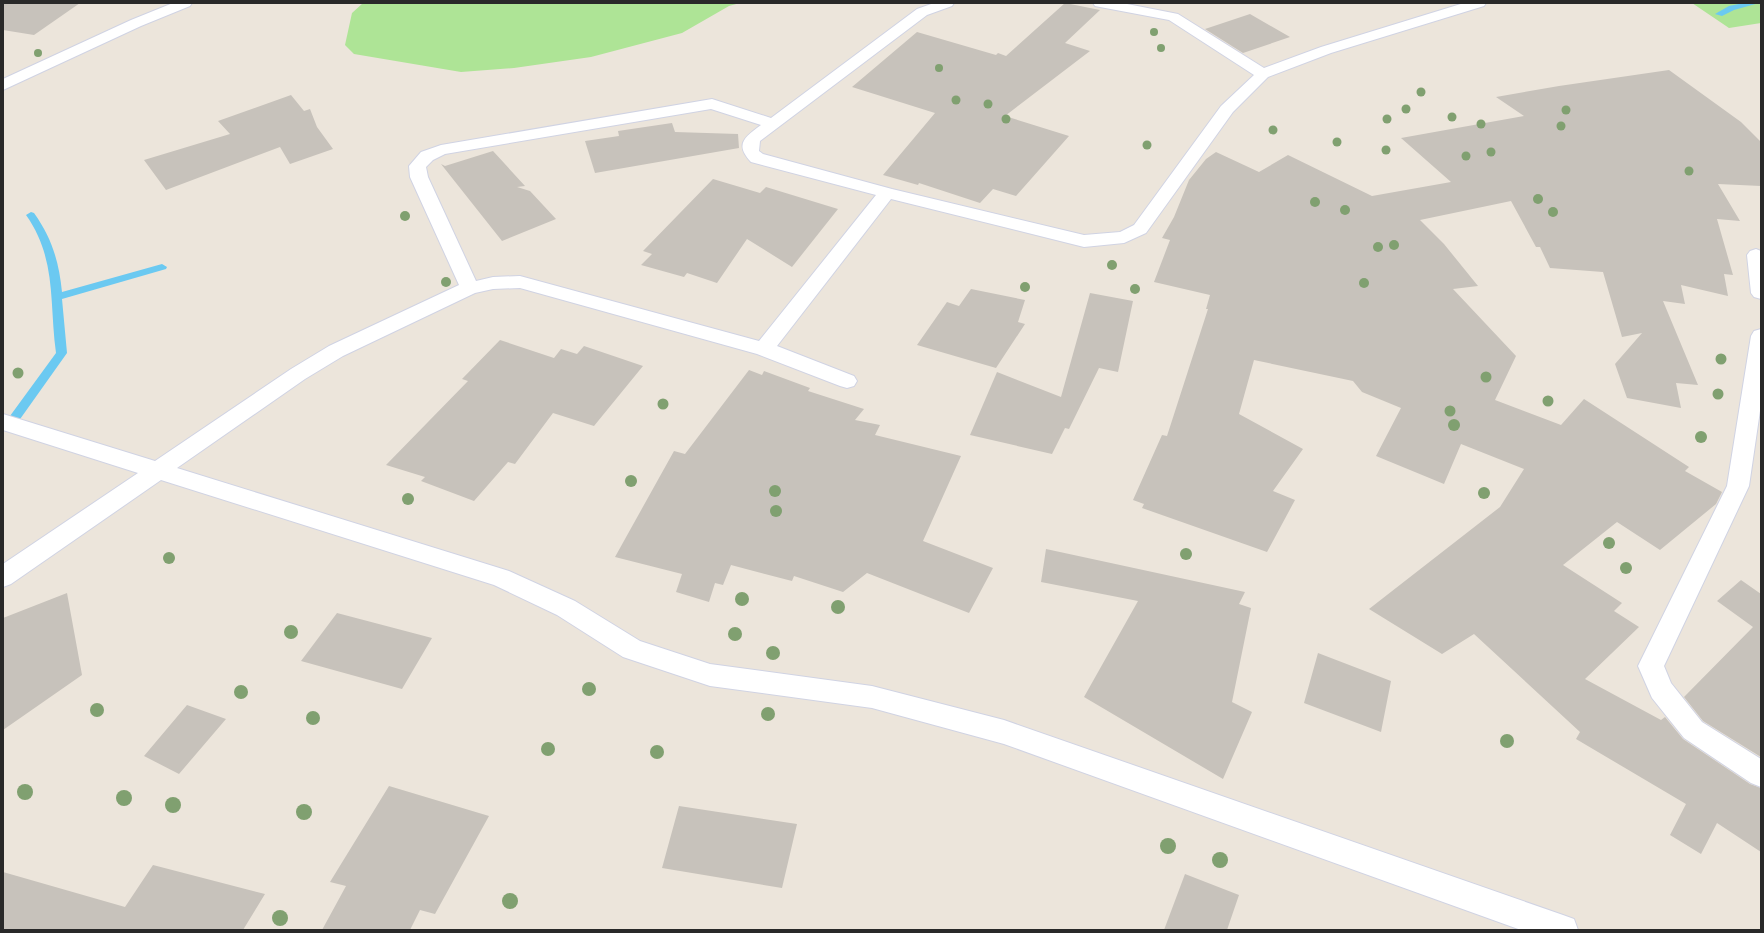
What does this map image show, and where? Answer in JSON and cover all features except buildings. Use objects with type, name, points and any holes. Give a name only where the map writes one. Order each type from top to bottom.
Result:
[{"type":"street","points":[[3,85],[136,22],[185,3]]},
{"type":"street","points":[[947,3],[922,12],[752,139],[750,146],[751,152],[757,158],[887,193],[1084,241],[1124,237],[1140,229],[1228,110],[1263,74],[1326,50],[1479,3]]},
{"type":"street","points":[[1100,3],[1173,17],[1263,74]]},
{"type":"street","points":[[470,288],[418,177],[418,166],[427,156],[441,150],[712,104],[774,124]]},
{"type":"street","points":[[764,349],[887,193]]},
{"type":"street","points":[[1756,255],[1761,293]]},
{"type":"street","points":[[3,576],[298,374],[336,352],[439,301],[470,288],[493,283],[520,282],[764,349],[847,381]]},
{"type":"street","points":[[1761,336],[1738,486],[1651,666],[1661,690],[1693,730],[1761,774]]},
{"type":"street","points":[[3,422],[501,578],[566,608],[632,649],[703,673],[872,698],[1004,732],[1563,930]]},
{"type":"green space","points":[[363,3],[740,3],[729,6],[682,33],[591,57],[514,68],[461,72],[354,54],[345,45],[352,13]]},
{"type":"green space","points":[[1692,3],[1761,3],[1761,23],[1729,28]]},
{"type":"waterway","points":[[1719,14],[1732,8],[1755,3]]},
{"type":"waterway","points":[[14,419],[62,353],[59,336],[56,281],[53,263],[41,230],[31,215]]},
{"type":"waterway","points":[[57,297],[162,267]]}]
